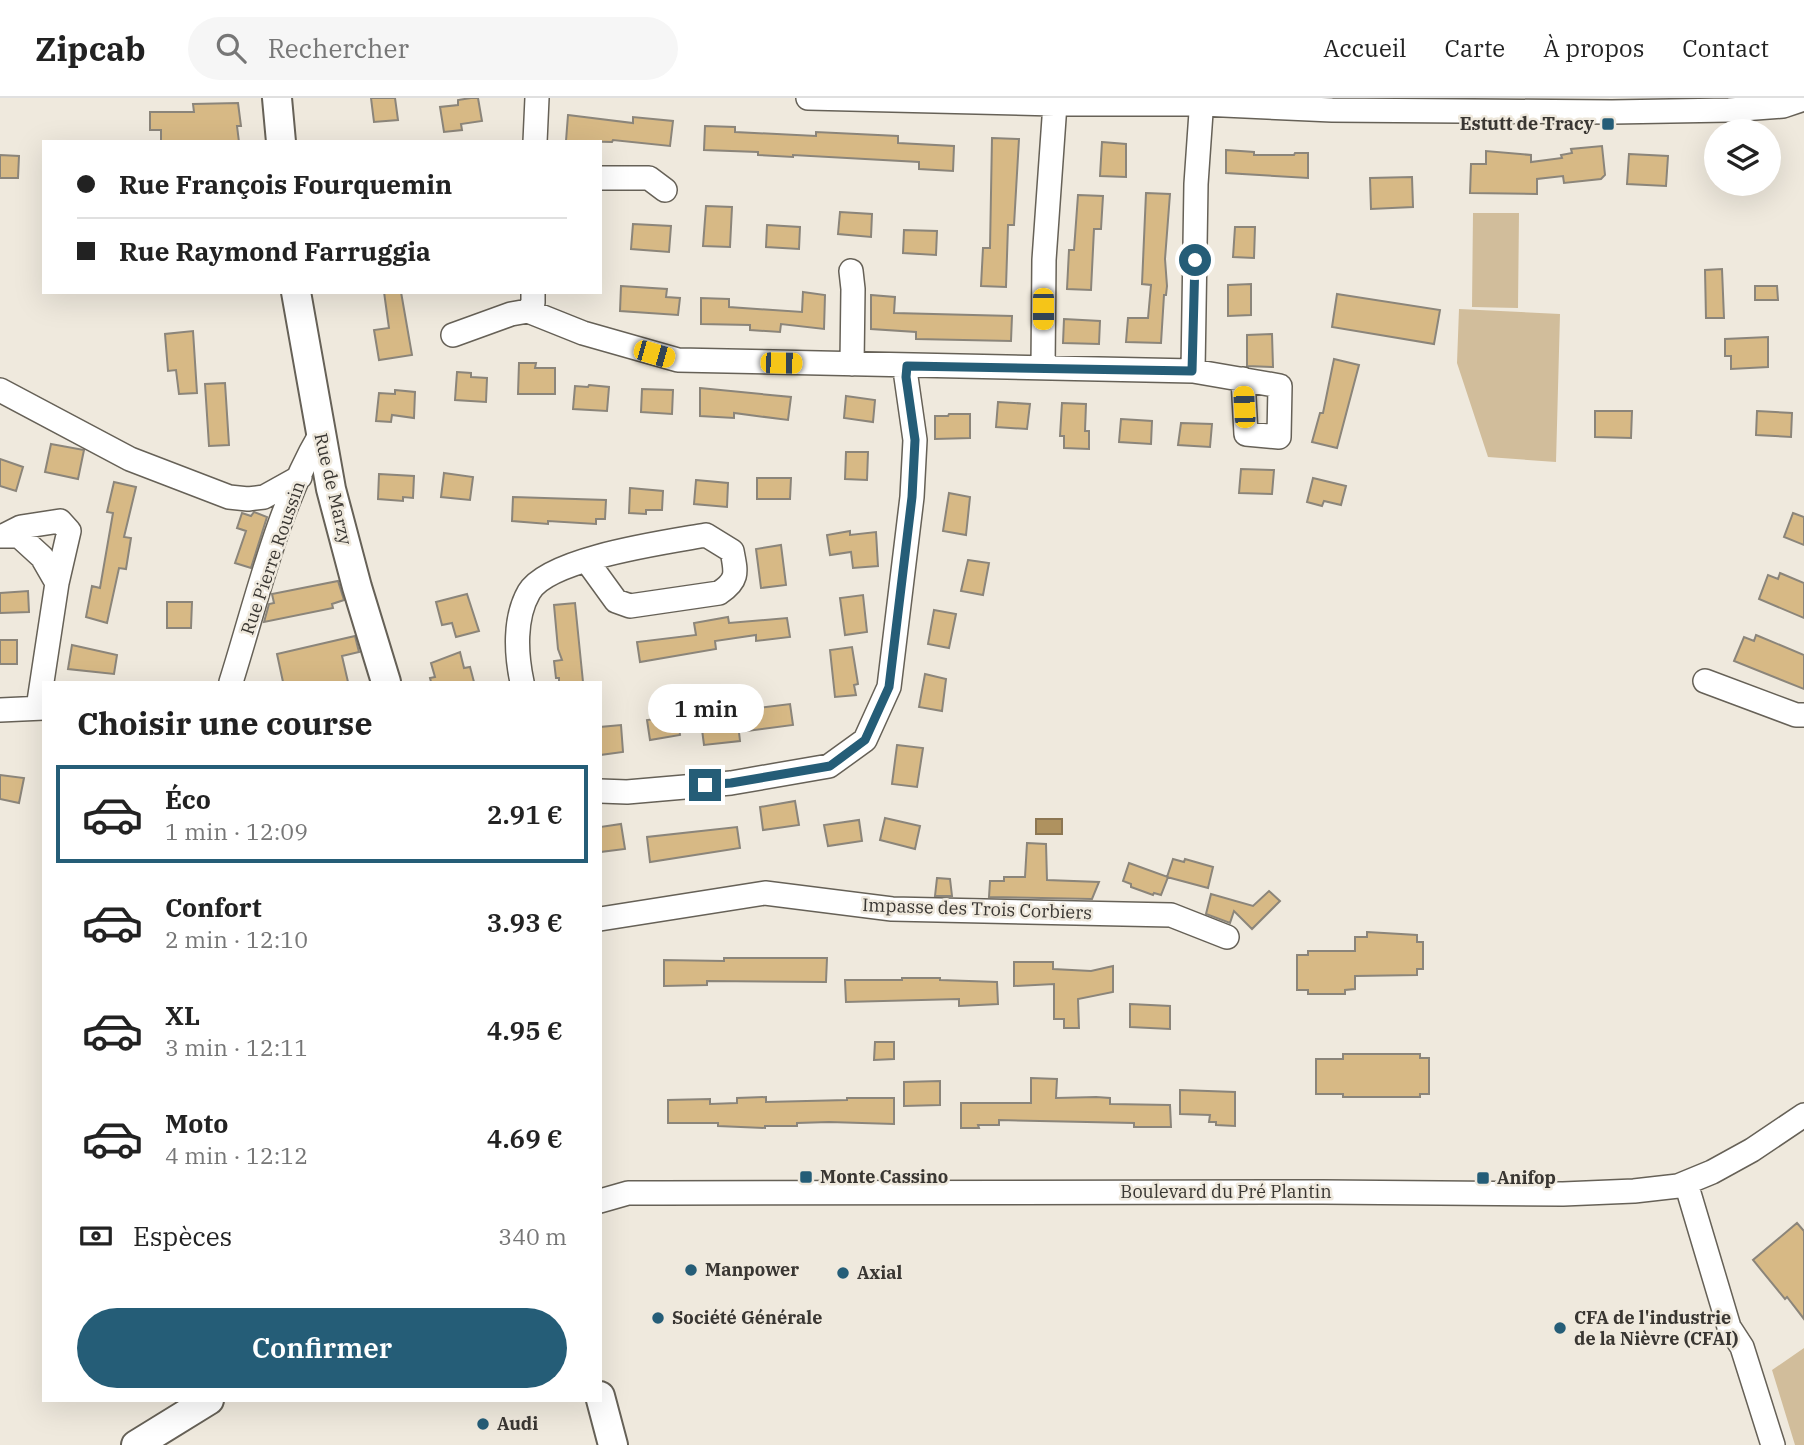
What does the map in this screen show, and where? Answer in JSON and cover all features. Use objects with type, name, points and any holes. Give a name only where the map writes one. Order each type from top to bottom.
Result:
[{"type":"main road","points":[[276,98],[281,140]]},
{"type":"main road","name":"Rue de Marzy","points":[[296,294],[331,489],[353,575],[386,681]]},
{"type":"main road","points":[[136,1445],[206,1402]]},
{"type":"main road","points":[[602,1402],[613,1445]]},
{"type":"street","points":[[535,140],[537,98]]},
{"type":"street","points":[[811,98],[1055,104],[1202,101],[1332,110],[1599,112],[1729,110],[1780,102]]},
{"type":"street","points":[[1192,371],[1196,184],[1202,101]]},
{"type":"street","points":[[1043,368],[1044,260],[1055,104]]},
{"type":"street","points":[[602,178],[649,178],[665,190]]},
{"type":"street","points":[[851,271],[852,364]]},
{"type":"street","points":[[453,335],[511,314],[530,301],[583,333],[678,360],[1192,371],[1243,379]]},
{"type":"street","points":[[602,791],[627,792],[731,783],[830,766],[865,740],[889,687],[912,497],[915,440],[906,377],[907,366]]},
{"type":"street","points":[[0,390],[130,459],[229,497],[264,497],[300,477]]},
{"type":"street","name":"Rue Pierre Roussin","points":[[231,681],[285,513],[309,453],[320,435]]},
{"type":"street","points":[[264,497],[285,513]]},
{"type":"street","points":[[2,536],[21,527],[60,522],[69,531],[57,583],[44,681]]},
{"type":"street","points":[[522,681],[517,641],[521,610],[529,591],[538,581],[554,572],[619,550],[706,535],[732,551],[736,572],[731,585],[719,593],[630,606],[616,601],[587,561]]},
{"type":"street","points":[[2,536],[19,536],[42,556],[57,583]]},
{"type":"street","points":[[1705,681],[1796,715],[1804,715]]},
{"type":"street","points":[[0,709],[41,708]]},
{"type":"street","name":"Impasse des Trois Corbiers","points":[[602,919],[765,893],[892,909],[1171,915],[1227,937]]},
{"type":"street","name":"Boulevard du Pré Plantin","points":[[602,1200],[628,1193],[1323,1192],[1563,1195],[1634,1191],[1686,1183],[1712,1172],[1752,1150],[1804,1115]]},
{"type":"street","points":[[1686,1183],[1729,1327],[1742,1347],[1773,1445]]},
{"type":"street","name":"Boulevard du Pré Plantin","points":[[602,1184],[628,1193]]},
{"type":"street","points":[[1729,1327],[1728,1352],[1758,1445]]},
{"type":"shaded area","points":[[1473,213],[1519,213],[1518,308],[1472,307]]},
{"type":"shaded area","points":[[1459,309],[1560,314],[1556,462],[1488,457],[1457,363]]},
{"type":"shaded area","points":[[1036,819],[1062,819],[1062,834],[1036,834]]},
{"type":"shaded area","points":[[1804,1348],[1804,1445],[1795,1445],[1772,1370]]},
{"type":"building","points":[[371,98],[395,98],[398,120],[374,122]]},
{"type":"building","points":[[478,98],[482,121],[461,124],[462,130],[444,132],[440,107],[458,105],[458,100]]},
{"type":"building","points":[[238,103],[241,126],[237,126],[239,140],[161,140],[161,130],[150,130],[150,112],[194,112],[193,104]]},
{"type":"building","points":[[568,115],[633,123],[633,117],[673,121],[670,146],[613,140],[566,140]]},
{"type":"building","points":[[705,126],[735,127],[735,132],[898,136],[898,143],[954,146],[953,171],[919,169],[919,162],[704,150]]},
{"type":"building","points":[[992,138],[1019,139],[1014,225],[1008,225],[1006,287],[981,286],[983,248],[990,248]]},
{"type":"building","points":[[1102,142],[1126,144],[1126,177],[1100,176]]},
{"type":"building","points":[[1602,146],[1605,175],[1601,179],[1564,183],[1563,176],[1537,179],[1537,194],[1470,193],[1471,164],[1486,164],[1486,151],[1531,155],[1531,162],[1562,158],[1561,155],[1572,153],[1571,149]]},
{"type":"building","points":[[1226,150],[1254,152],[1254,155],[1308,153],[1308,178],[1226,173]]},
{"type":"building","points":[[1629,154],[1668,156],[1666,186],[1627,184]]},
{"type":"building","points":[[0,155],[19,156],[18,178],[0,178]]},
{"type":"building","points":[[1412,177],[1413,207],[1371,209],[1370,178]]},
{"type":"building","points":[[1146,193],[1170,194],[1165,259],[1167,286],[1161,343],[1126,342],[1128,318],[1148,318],[1151,285],[1142,284]]},
{"type":"building","points":[[1078,195],[1103,196],[1101,229],[1094,229],[1091,290],[1067,289],[1069,250],[1074,250]]},
{"type":"building","points":[[706,206],[732,207],[730,247],[703,246]]},
{"type":"building","points":[[840,212],[872,214],[871,237],[838,234]]},
{"type":"building","points":[[633,224],[671,226],[669,252],[631,249]]},
{"type":"building","points":[[767,225],[800,227],[799,249],[766,247]]},
{"type":"building","points":[[1235,227],[1255,227],[1254,258],[1233,257]]},
{"type":"building","points":[[904,230],[937,231],[936,255],[903,253]]},
{"type":"building","points":[[1722,269],[1724,318],[1706,318],[1705,270]]},
{"type":"building","points":[[1251,284],[1251,315],[1228,316],[1228,285]]},
{"type":"building","points":[[621,286],[667,289],[666,297],[680,298],[678,315],[620,311]]},
{"type":"building","points":[[1755,286],[1777,286],[1778,300],[1755,300]]},
{"type":"building","points":[[803,292],[825,295],[824,329],[781,324],[780,332],[750,330],[750,325],[701,324],[701,298],[729,299],[729,307],[802,312]]},
{"type":"building","points":[[384,294],[401,294],[412,355],[379,360],[374,330],[389,328]]},
{"type":"building","points":[[1337,294],[1440,310],[1434,344],[1332,327]]},
{"type":"building","points":[[871,295],[895,297],[894,313],[1012,316],[1011,341],[916,339],[916,332],[871,329]]},
{"type":"building","points":[[1064,319],[1100,321],[1099,344],[1063,343]]},
{"type":"building","points":[[193,331],[197,393],[179,394],[176,370],[168,371],[165,334]]},
{"type":"building","points":[[1272,334],[1273,367],[1247,366],[1247,335]]},
{"type":"building","points":[[1768,337],[1768,367],[1731,369],[1731,356],[1725,356],[1725,339]]},
{"type":"building","points":[[1334,359],[1359,365],[1337,448],[1312,442],[1320,413],[1323,413]]},
{"type":"building","points":[[519,363],[536,363],[535,368],[555,368],[555,394],[518,394]]},
{"type":"building","points":[[457,372],[471,373],[471,377],[487,378],[486,402],[455,400]]},
{"type":"building","points":[[225,383],[229,445],[209,446],[205,384]]},
{"type":"building","points":[[575,386],[609,387],[607,411],[573,409]]},
{"type":"building","points":[[700,388],[791,397],[788,420],[734,413],[734,418],[700,416]]},
{"type":"building","points":[[642,389],[673,390],[672,414],[641,412]]},
{"type":"building","points":[[395,390],[415,392],[414,418],[392,415],[391,422],[376,421],[379,393],[395,394]]},
{"type":"building","points":[[846,396],[875,400],[873,422],[844,418]]},
{"type":"building","points":[[998,402],[1030,404],[1027,429],[996,427]]},
{"type":"building","points":[[1062,403],[1086,404],[1085,431],[1089,431],[1089,449],[1064,448],[1064,436],[1060,436]]},
{"type":"building","points":[[1595,411],[1632,411],[1631,438],[1595,437]]},
{"type":"building","points":[[1757,411],[1792,413],[1791,437],[1756,435]]},
{"type":"building","points":[[970,414],[970,438],[935,439],[935,416]]},
{"type":"building","points":[[1121,419],[1152,421],[1151,444],[1119,442]]},
{"type":"building","points":[[1181,423],[1212,424],[1210,447],[1178,445]]},
{"type":"building","points":[[51,444],[84,450],[78,479],[45,472]]},
{"type":"building","points":[[846,452],[868,452],[867,480],[845,479]]},
{"type":"building","points":[[0,459],[23,467],[16,491],[0,486]]},
{"type":"building","points":[[1241,469],[1274,470],[1272,494],[1239,493]]},
{"type":"building","points":[[444,473],[473,477],[470,500],[441,497]]},
{"type":"building","points":[[379,474],[414,476],[413,498],[403,497],[403,501],[378,499]]},
{"type":"building","points":[[757,478],[791,478],[790,499],[757,499]]},
{"type":"building","points":[[1313,478],[1346,486],[1341,505],[1324,501],[1322,506],[1307,502]]},
{"type":"building","points":[[696,480],[728,483],[727,507],[694,504]]},
{"type":"building","points":[[114,482],[136,487],[124,537],[131,538],[126,569],[119,568],[107,623],[86,617],[92,586],[100,588],[113,513],[107,512]]},
{"type":"building","points":[[630,488],[663,491],[662,510],[646,510],[646,514],[629,513]]},
{"type":"building","points":[[949,493],[970,497],[966,535],[943,531]]},
{"type":"building","points":[[513,497],[606,500],[605,519],[596,519],[596,524],[512,521]]},
{"type":"building","points":[[254,512],[267,517],[251,568],[235,563],[246,531],[237,528],[242,513],[251,516]]},
{"type":"building","points":[[1793,513],[1804,517],[1804,545],[1784,537]]},
{"type":"building","points":[[850,531],[850,535],[876,532],[878,566],[853,568],[851,552],[830,555],[827,535]]},
{"type":"building","points":[[781,545],[786,585],[761,588],[756,549]]},
{"type":"building","points":[[968,560],[989,563],[983,595],[961,591]]},
{"type":"building","points":[[1780,573],[1804,583],[1804,618],[1759,599],[1768,575],[1778,579]]},
{"type":"building","points":[[338,581],[344,600],[332,604],[333,608],[264,622],[269,604],[274,603],[272,594]]},
{"type":"building","points":[[28,591],[29,612],[0,613],[0,593]]},
{"type":"building","points":[[467,594],[479,631],[456,637],[452,623],[442,625],[436,602]]},
{"type":"building","points":[[863,595],[867,632],[845,635],[840,598]]},
{"type":"building","points":[[167,602],[192,602],[191,628],[167,628]]},
{"type":"building","points":[[575,603],[583,681],[559,681],[559,678],[556,678],[554,661],[562,660],[558,649],[554,605]]},
{"type":"building","points":[[934,610],[956,614],[949,648],[928,644]]},
{"type":"building","points":[[728,617],[729,623],[787,618],[790,637],[756,641],[756,635],[715,641],[716,649],[640,662],[637,642],[696,635],[694,623]]},
{"type":"building","points":[[1756,635],[1804,655],[1804,689],[1734,661],[1744,637],[1754,641]]},
{"type":"building","points":[[355,636],[359,652],[342,656],[348,681],[283,681],[277,654]]},
{"type":"building","points":[[0,640],[17,640],[17,664],[0,664]]},
{"type":"building","points":[[72,645],[117,655],[114,674],[68,669]]},
{"type":"building","points":[[852,647],[858,684],[854,685],[856,695],[835,697],[830,650]]},
{"type":"building","points":[[460,652],[464,668],[470,667],[474,681],[431,681],[430,678],[435,677],[431,663]]},
{"type":"building","points":[[925,674],[946,679],[942,711],[919,707]]},
{"type":"building","points":[[790,704],[793,725],[739,732],[740,741],[704,745],[701,722],[760,715],[759,708]]},
{"type":"building","points":[[678,716],[680,735],[650,740],[647,720]]},
{"type":"building","points":[[621,725],[623,752],[602,755],[602,727]]},
{"type":"building","points":[[897,745],[923,748],[917,787],[892,784]]},
{"type":"building","points":[[0,775],[24,778],[19,803],[0,799]]},
{"type":"building","points":[[795,801],[799,825],[763,830],[760,807]]},
{"type":"building","points":[[885,818],[920,826],[915,849],[880,840]]},
{"type":"building","points":[[859,820],[862,841],[828,846],[824,825]]},
{"type":"building","points":[[621,824],[625,849],[602,852],[602,827]]},
{"type":"building","points":[[737,827],[740,848],[650,862],[647,837]]},
{"type":"building","points":[[1027,843],[1046,844],[1047,880],[1099,882],[1092,899],[989,897],[990,881],[1004,881],[1004,877],[1025,877]]},
{"type":"building","points":[[1173,859],[1184,862],[1185,859],[1213,867],[1208,888],[1167,877]]},
{"type":"building","points":[[1129,863],[1168,877],[1161,895],[1131,887],[1131,884],[1123,881]]},
{"type":"building","points":[[937,878],[950,879],[952,896],[935,896]]},
{"type":"building","points":[[1269,891],[1280,901],[1252,929],[1234,911],[1230,923],[1206,914],[1211,894],[1253,906]]},
{"type":"building","points":[[1367,932],[1417,935],[1417,942],[1423,942],[1423,969],[1417,969],[1417,975],[1355,976],[1355,989],[1345,990],[1345,994],[1308,994],[1308,990],[1297,990],[1297,955],[1308,955],[1308,951],[1355,951],[1355,937],[1367,937]]},
{"type":"building","points":[[724,958],[827,958],[826,982],[707,981],[707,985],[664,986],[664,960],[724,961]]},
{"type":"building","points":[[1014,962],[1053,962],[1053,969],[1091,971],[1113,966],[1113,992],[1078,999],[1079,1028],[1064,1028],[1064,1019],[1054,1019],[1054,984],[1014,986]]},
{"type":"building","points":[[902,978],[997,982],[998,1004],[959,1006],[959,999],[846,1002],[845,980]]},
{"type":"building","points":[[1130,1004],[1170,1006],[1170,1029],[1130,1027]]},
{"type":"building","points":[[875,1042],[894,1042],[894,1059],[874,1060]]},
{"type":"building","points":[[1343,1054],[1420,1054],[1420,1058],[1429,1058],[1429,1094],[1420,1094],[1420,1097],[1343,1097],[1343,1094],[1316,1094],[1316,1059],[1343,1059]]},
{"type":"building","points":[[1031,1078],[1057,1079],[1056,1098],[1096,1097],[1110,1098],[1110,1104],[1170,1105],[1171,1127],[1134,1127],[1134,1123],[999,1120],[999,1125],[961,1128],[961,1103],[1031,1103]]},
{"type":"building","points":[[940,1081],[940,1105],[904,1106],[904,1082]]},
{"type":"building","points":[[1180,1090],[1235,1092],[1235,1126],[1209,1122],[1210,1115],[1180,1114]]},
{"type":"building","points":[[766,1097],[766,1102],[894,1098],[894,1124],[829,1122],[765,1128],[718,1126],[718,1123],[668,1123],[668,1100],[710,1099],[710,1104],[737,1103],[737,1098]]},
{"type":"building","points":[[1797,1223],[1804,1231],[1804,1319],[1753,1260]]},
{"type":"place","name":"Estutt de Tracy","points":[[1608,124]]},
{"type":"place","name":"Monte Cassino","points":[[806,1177]]},
{"type":"place","name":"Anifop","points":[[1483,1178]]},
{"type":"place","name":"Manpower","points":[[691,1270]]},
{"type":"place","name":"Axial","points":[[843,1273]]},
{"type":"place","name":"Société Générale","points":[[658,1318]]},
{"type":"place","name":"CFA de l'industrie de la Nièvre (CFAI)","points":[[1560,1328]]},
{"type":"place","name":"Audi","points":[[483,1424]]},
{"type":"route","points":[[705,785],[830,766],[865,740],[879,713],[889,687],[912,497],[915,440],[906,377],[907,366],[1192,371],[1195,260]]}]
